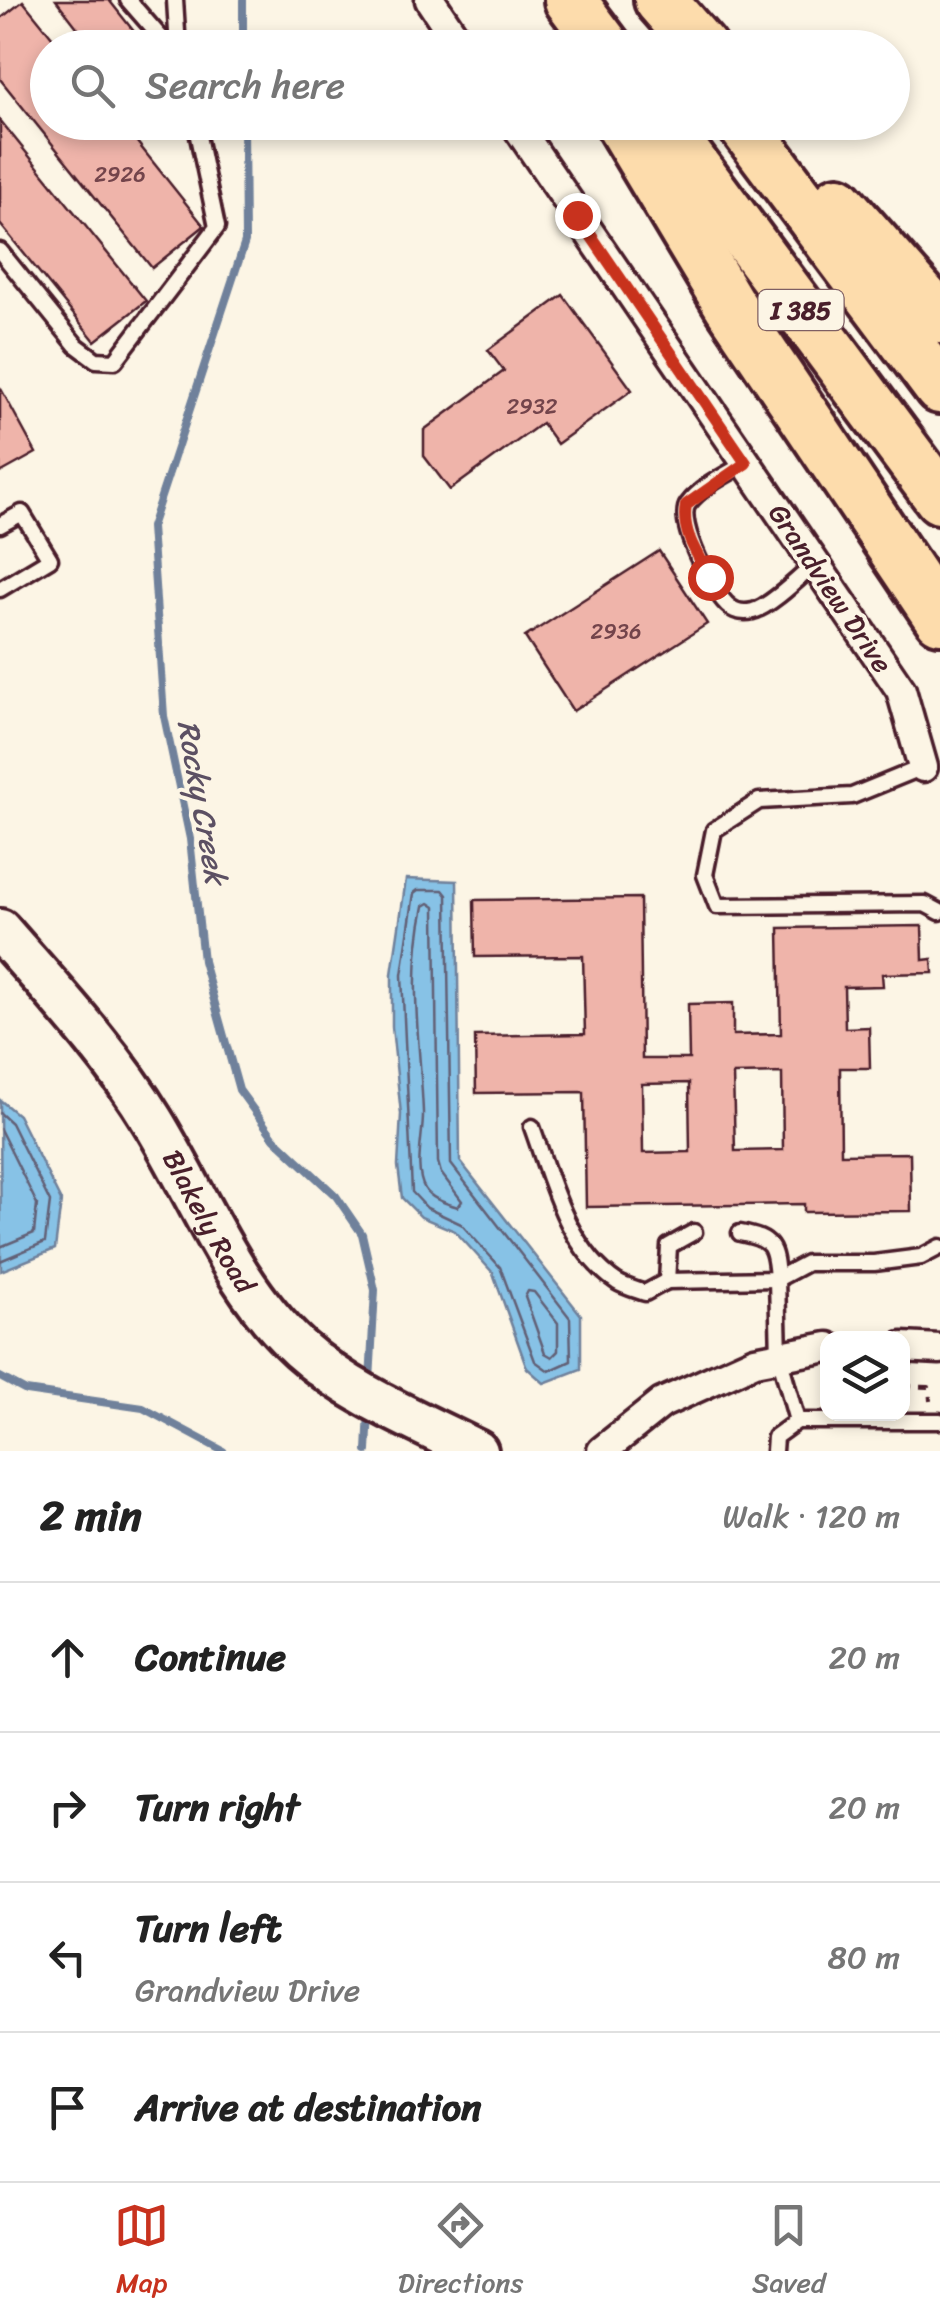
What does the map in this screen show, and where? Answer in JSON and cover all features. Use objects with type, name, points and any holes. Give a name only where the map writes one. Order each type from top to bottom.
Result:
[{"type":"highway","points":[[546,0],[564,30]]},
{"type":"highway","points":[[570,0],[592,30]]},
{"type":"highway","points":[[649,0],[672,30]]},
{"type":"highway","points":[[660,0],[686,30]]},
{"type":"highway","points":[[631,140],[729,304],[940,618]]},
{"type":"highway","name":"I 385","points":[[675,140],[940,498]]},
{"type":"highway","name":"I 385","points":[[754,140],[940,388]]},
{"type":"highway","points":[[784,140],[940,318]]},
{"type":"street","points":[[430,0],[450,30]]},
{"type":"street","name":"Grandview Drive","points":[[526,140],[901,690],[923,766]]},
{"type":"street","name":"Blakely Road","points":[[0,930],[124,1078],[152,1120],[216,1236],[268,1314],[297,1347],[338,1378],[477,1451]]},
{"type":"street","points":[[910,1347],[940,1349]]},
{"type":"street","points":[[602,1451],[662,1403],[755,1361],[820,1348]]},
{"type":"lane","points":[[128,0],[154,30]]},
{"type":"lane","points":[[175,0],[177,30]]},
{"type":"lane","points":[[0,251],[76,345],[96,360],[115,361],[217,227],[199,140]]},
{"type":"lane","points":[[746,463],[686,505],[683,521],[693,548],[728,606],[742,612],[756,611],[815,564]]},
{"type":"lane","points":[[0,526],[22,513],[50,559],[0,589]]},
{"type":"lane","points":[[923,766],[852,796],[759,801],[714,830],[704,874],[716,906],[925,904],[940,912]]},
{"type":"lane","points":[[532,1127],[562,1208],[582,1246],[616,1282],[646,1294],[668,1281],[777,1278],[807,1263],[922,1258],[940,1247]]},
{"type":"lane","points":[[668,1281],[670,1246],[694,1232]]},
{"type":"lane","points":[[740,1233],[762,1237],[775,1252],[779,1356],[797,1422]]},
{"type":"lane","points":[[774,1451],[776,1438],[797,1422],[940,1421]]},
{"type":"path","points":[[910,1386],[928,1387],[930,1402],[918,1403]]},
{"type":"water","points":[[406,879],[457,881],[460,1161],[581,1315],[581,1369],[544,1383],[527,1368],[493,1273],[455,1231],[421,1217],[402,1198],[392,974]]},
{"type":"water","points":[[0,1100],[18,1115],[61,1201],[55,1249],[1,1271]]},
{"type":"building","points":[[56,0],[109,0],[133,30],[79,30]]},
{"type":"building","points":[[23,1],[46,30],[30,30],[30,116],[0,79],[0,19]]},
{"type":"building","points":[[0,120],[146,301],[95,341],[0,224]]},
{"type":"building","points":[[49,140],[135,140],[204,226],[152,268]]},
{"type":"building","points":[[563,295],[632,390],[557,444],[542,423],[450,490],[424,456],[424,430],[504,371],[488,350]]},
{"type":"building","points":[[0,387],[36,453],[0,473]]},
{"type":"building","points":[[659,551],[707,624],[573,711],[525,637]]},
{"type":"building","points":[[640,898],[642,1059],[689,1059],[688,1004],[733,1003],[733,1035],[781,1034],[779,928],[922,926],[923,960],[932,959],[933,973],[882,974],[883,986],[844,987],[845,1028],[869,1027],[870,1068],[840,1068],[841,1154],[910,1153],[911,1211],[804,1212],[804,1204],[586,1207],[584,1092],[476,1093],[475,1036],[585,1034],[583,956],[475,957],[474,900]],"holes":[[[782,1073],[783,1150],[735,1151],[733,1074]],[[689,1083],[690,1152],[643,1153],[642,1084]]]},
{"type":"waterway","name":"Rocky Creek","points":[[243,0],[243,30]]},
{"type":"waterway","name":"Rocky Creek","points":[[244,140],[245,242],[151,527],[164,716],[190,839],[203,961],[239,1090],[274,1138],[336,1196],[362,1234],[375,1290],[370,1381]]},
{"type":"waterway","points":[[0,1377],[26,1391],[143,1408],[223,1451]]},
{"type":"waterway","name":"Rocky Creek","points":[[367,1451],[369,1410]]},
{"type":"route","points":[[577,215],[746,463],[686,505],[683,521],[710,577]]}]
